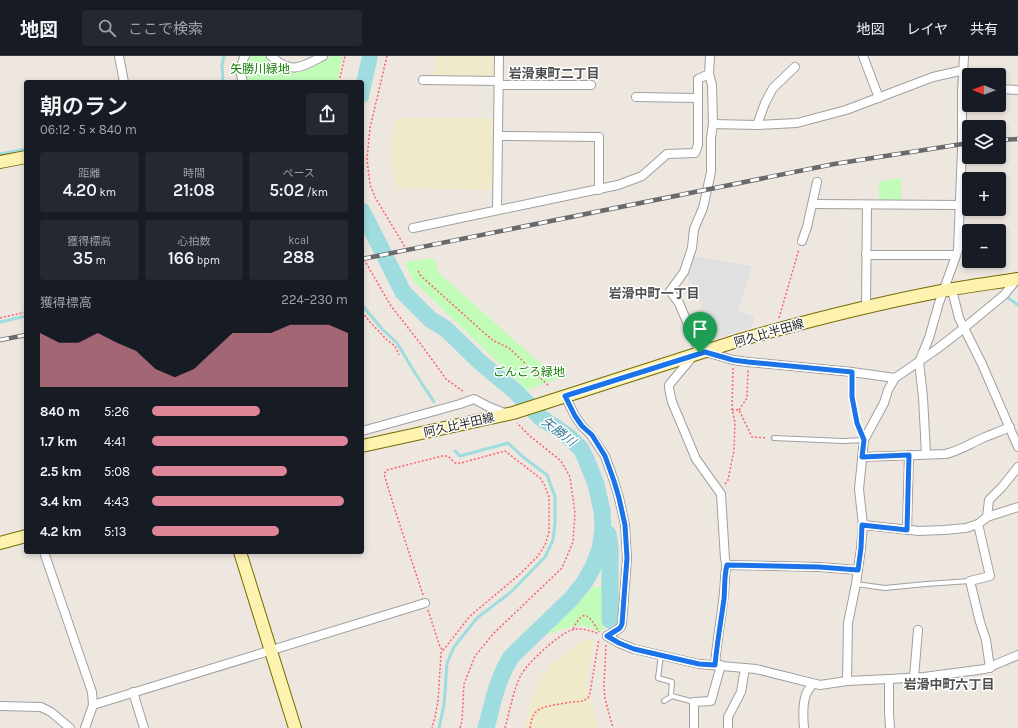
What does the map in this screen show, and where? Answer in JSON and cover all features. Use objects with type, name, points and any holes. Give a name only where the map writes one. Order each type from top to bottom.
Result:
[{"type":"main road","points":[[0,162],[24,157]]},
{"type":"main road","name":"阿久比半田線","points":[[364,446],[510,413],[779,330],[866,307],[948,290],[1018,279]]},
{"type":"main road","points":[[0,543],[24,537]]},
{"type":"main road","points":[[241,554],[295,728]]},
{"type":"street","points":[[119,56],[124,80]]},
{"type":"street","points":[[242,80],[240,71],[245,56]]},
{"type":"street","points":[[271,56],[288,67],[295,68],[303,67],[323,56]]},
{"type":"street","points":[[497,210],[499,56]]},
{"type":"street","points":[[700,354],[679,303],[670,291],[684,272],[692,248],[694,228],[703,208],[711,172],[711,138],[713,124],[712,85],[709,74],[710,56]]},
{"type":"street","points":[[863,56],[879,98]]},
{"type":"street","points":[[964,56],[964,68]]},
{"type":"street","points":[[757,125],[773,88],[795,67]]},
{"type":"street","points":[[713,124],[757,125],[797,123],[846,110],[933,77],[962,70]]},
{"type":"street","points":[[413,228],[618,185],[642,176],[667,154],[695,153],[698,145],[698,79],[709,74]]},
{"type":"street","points":[[423,80],[591,85]]},
{"type":"street","points":[[1006,89],[1018,90]]},
{"type":"street","points":[[636,97],[698,98]]},
{"type":"street","points":[[926,454],[923,397],[919,362],[929,338],[939,303],[948,290],[958,250],[964,112]]},
{"type":"street","points":[[498,136],[599,137],[599,190]]},
{"type":"street","points":[[802,241],[807,227],[817,182]]},
{"type":"street","points":[[812,204],[960,205]]},
{"type":"street","points":[[866,307],[867,205]]},
{"type":"street","points":[[866,255],[956,255]]},
{"type":"street","points":[[847,681],[848,623],[856,584],[861,548],[862,525],[859,489],[864,440],[884,403],[888,390],[895,378],[964,328],[1004,295],[1018,279]]},
{"type":"street","points":[[948,290],[954,300],[959,318],[982,364],[1018,447]]},
{"type":"street","points":[[700,354],[748,362],[852,372],[895,378]]},
{"type":"street","points":[[694,728],[694,702],[712,701],[718,665],[716,648],[724,599],[725,572],[727,565],[725,559],[721,494],[696,459],[672,402],[669,388],[670,385],[700,354]]},
{"type":"street","points":[[565,396],[578,421],[592,435],[605,456],[614,481],[625,525],[627,558],[622,624],[620,628],[604,638]]},
{"type":"street","points":[[364,430],[474,399],[489,407],[510,413]]},
{"type":"street","points":[[862,457],[944,454],[961,450],[1010,427]]},
{"type":"street","points":[[907,530],[909,455]]},
{"type":"street","points":[[988,517],[989,500],[1018,467]]},
{"type":"street","points":[[862,525],[919,531],[966,528],[978,524],[988,517],[1018,507]]},
{"type":"street","points":[[978,524],[990,576],[970,582],[986,640],[990,668]]},
{"type":"street","points":[[45,554],[92,692],[93,705],[85,728]]},
{"type":"street","points":[[727,565],[819,567],[858,570]]},
{"type":"street","points":[[93,705],[425,603]]},
{"type":"street","points":[[914,677],[918,630]]},
{"type":"street","points":[[604,638],[629,647],[699,664],[756,669],[820,685],[847,681],[889,679],[974,671],[990,668],[1018,655]]},
{"type":"street","points":[[728,728],[728,717],[741,692],[745,668]]},
{"type":"street","points":[[889,679],[890,728]]},
{"type":"street","points":[[804,728],[804,700],[807,692],[813,684]]},
{"type":"street","points":[[133,692],[144,728]]},
{"type":"street","points":[[0,706],[41,707],[51,712],[70,728]]},
{"type":"lane","points":[[774,438],[843,441],[864,440],[857,423],[852,397],[852,372]]},
{"type":"lane","points":[[856,584],[885,588],[970,582]]},
{"type":"lane","points":[[661,655],[658,678],[672,682],[672,696]]},
{"type":"lane","points":[[664,701],[672,696],[694,702]]},
{"type":"path","points":[[340,80],[345,56]]},
{"type":"path","points":[[387,56],[370,128],[367,159],[370,184],[376,199],[405,247]]},
{"type":"path","points":[[778,322],[802,241]]},
{"type":"path","points":[[364,259],[391,306],[446,379],[474,399]]},
{"type":"path","points":[[418,271],[421,276],[482,331],[494,341],[509,348],[549,386]]},
{"type":"path","points":[[0,318],[24,312]]},
{"type":"path","points":[[364,314],[378,331],[395,346],[399,355]]},
{"type":"path","points":[[721,494],[728,480],[734,450],[735,422],[732,410],[733,360]]},
{"type":"path","points":[[739,410],[747,398],[748,362]]},
{"type":"path","points":[[732,410],[739,410]]},
{"type":"path","points":[[739,410],[752,437],[774,438]]},
{"type":"path","points":[[460,728],[462,720],[464,684],[475,656],[494,633],[562,568],[572,542],[575,513],[570,477],[561,461],[530,436],[510,413]]},
{"type":"path","points":[[432,728],[436,717],[438,701],[441,653],[470,616],[520,574],[538,556],[545,545],[549,532],[549,497],[544,484],[540,478],[505,451],[461,463],[455,463],[448,456],[442,456],[386,470],[384,474],[425,603],[440,647],[443,650]]},
{"type":"path","points":[[573,629],[578,619],[583,616],[587,616],[591,618],[604,638],[605,698],[613,728]]},
{"type":"path","points":[[505,728],[514,695],[524,670],[558,637],[573,629],[588,630],[604,638]]},
{"type":"path","points":[[530,728],[532,716],[537,710],[543,707],[583,701],[588,698],[604,638]]},
{"type":"shaded area","points":[[435,56],[494,56],[494,77],[434,77]]},
{"type":"shaded area","points":[[397,118],[494,118],[493,190],[398,188],[392,170],[391,152]]},
{"type":"shaded area","points":[[693,256],[752,266],[738,310],[754,317],[752,327],[701,343],[689,315],[703,309],[687,274]]},
{"type":"shaded area","points":[[583,639],[594,640],[586,687],[599,728],[524,728],[538,683],[554,661]]},
{"type":"green space","name":"矢勝川緑地","points":[[252,56],[267,56],[273,63],[288,72],[304,71],[332,56],[343,56],[337,80],[247,80],[246,68],[249,59]]},
{"type":"green space","points":[[901,178],[901,200],[879,200],[879,182]]},
{"type":"green space","name":"ごんごろ緑地","points":[[434,258],[439,273],[533,357],[562,377],[527,390],[414,282],[404,262]]},
{"type":"green space","points":[[593,587],[604,587],[604,629],[600,632],[588,627],[578,626],[547,635]]},
{"type":"water","points":[[362,56],[378,56],[368,101],[364,102],[364,80],[356,80]]},
{"type":"waterway","points":[[223,80],[222,65],[224,56]]},
{"type":"waterway","points":[[0,154],[24,149]]},
{"type":"waterway","name":"矢勝川","points":[[364,215],[403,292],[430,319],[446,329],[481,363],[516,392],[540,417],[568,436],[581,449],[596,484],[602,511],[603,530],[600,549],[593,567],[584,583],[571,599],[511,657],[502,674],[493,700],[486,728]]},
{"type":"waterway","points":[[1007,297],[1018,305]]},
{"type":"waterway","points":[[364,307],[382,329],[397,343],[434,402]]},
{"type":"waterway","points":[[0,322],[24,316]]},
{"type":"waterway","points":[[439,728],[444,705],[447,663],[454,647],[477,618],[511,592],[545,557],[553,540],[555,523],[555,497],[547,475],[523,457],[508,443],[460,456],[455,451]]},
{"type":"waterway","points":[[608,534],[610,545],[610,620]]},
{"type":"railway","points":[[1006,140],[1018,139]]},
{"type":"railway","points":[[364,259],[834,164],[962,144]]},
{"type":"railway","points":[[0,340],[24,335]]},
{"type":"district","name":"岩滑東町二丁目","points":[[554,73]]},
{"type":"district","name":"岩滑中町一丁目","points":[[654,293]]},
{"type":"district","name":"岩滑中町六丁目","points":[[949,684]]},
{"type":"route","points":[[705,352],[733,360],[763,364],[852,372],[852,397],[857,423],[864,440],[862,457],[909,455],[907,530],[862,525],[858,570],[819,567],[727,565],[715,665],[699,664],[634,649],[607,636],[620,628],[622,624],[627,558],[625,525],[619,498],[605,456],[592,435],[582,426],[575,416],[565,396],[700,353],[705,352]]}]
